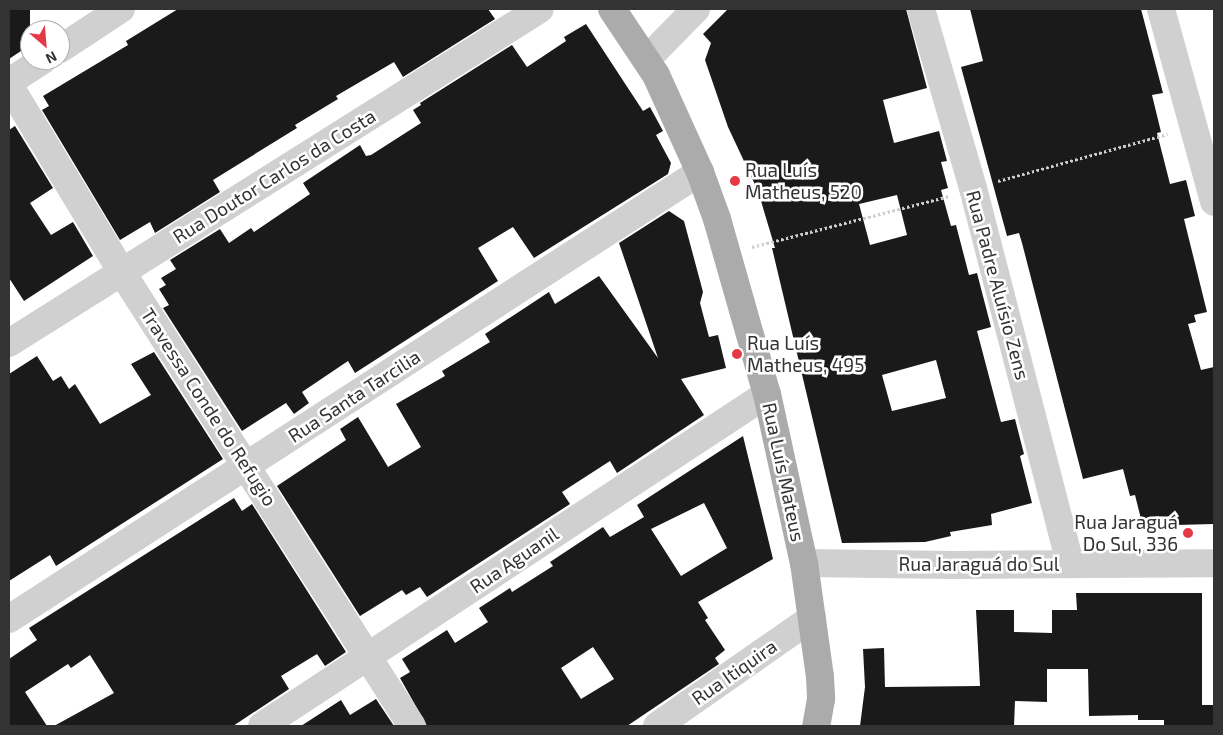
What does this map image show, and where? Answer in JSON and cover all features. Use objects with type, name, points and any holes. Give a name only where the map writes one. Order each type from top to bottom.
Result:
[{"type":"main road","name":"Rua Luís Mateus","points":[[612,9],[647,60],[678,117],[717,219],[767,394],[804,563],[821,699],[816,726]]},
{"type":"street","points":[[70,43],[122,9]]},
{"type":"street","name":"Rua Doutor Carlos da Costa","points":[[9,343],[540,9]]},
{"type":"street","points":[[647,60],[696,9]]},
{"type":"street","name":"Rua Padre Aluísio Zens","points":[[921,9],[973,188],[1070,563]]},
{"type":"street","points":[[1161,9],[1214,202]]},
{"type":"street","points":[[9,83],[28,70]]},
{"type":"street","name":"Travessa Conde do Refugio","points":[[9,83],[121,271],[247,465],[412,726]]},
{"type":"street","name":"Rua Santa Tarcilia","points":[[9,619],[700,172]]},
{"type":"street","name":"Rua Aguanil","points":[[262,726],[767,394]]},
{"type":"street","name":"Rua Jaraguá do Sul","points":[[804,563],[954,566],[1070,563],[1214,563]]},
{"type":"street","name":"Rua Itiquira","points":[[657,726],[812,618]]},
{"type":"building","points":[[9,9],[30,9],[30,20],[20,20],[20,52],[9,59]]},
{"type":"building","points":[[178,9],[488,9],[495,19],[403,77],[394,62],[336,96],[338,99],[295,125],[297,128],[213,180],[220,192],[155,233],[150,222],[120,240],[42,110],[49,106],[43,96],[128,45],[126,41]]},
{"type":"building","points":[[728,9],[906,9],[927,88],[883,100],[894,143],[939,131],[947,161],[941,162],[948,188],[941,190],[951,226],[956,225],[969,275],[977,273],[991,327],[977,331],[1001,422],[1015,419],[1024,454],[1020,456],[1032,503],[991,514],[992,525],[950,532],[951,536],[925,542],[842,543],[772,248],[775,248],[758,191],[728,127],[705,60],[711,43],[703,34]],"holes":[[[897,195],[907,235],[870,245],[859,204]],[[936,360],[946,398],[892,411],[882,375]]]},
{"type":"building","points":[[970,9],[1141,9],[1163,93],[1152,95],[1161,132],[1157,133],[1170,184],[1186,180],[1195,216],[1184,219],[1207,312],[1194,315],[1196,322],[1188,324],[1201,370],[1214,367],[1214,524],[1176,525],[1148,532],[1147,526],[1143,527],[1135,495],[1130,496],[1123,469],[1083,479],[1022,243],[1019,233],[1007,236],[961,67],[983,61]]},
{"type":"building","points":[[586,24],[643,111],[650,107],[663,131],[656,135],[671,163],[668,174],[534,258],[513,227],[478,248],[498,281],[355,373],[348,361],[302,392],[309,403],[294,414],[286,403],[242,431],[163,308],[169,305],[159,289],[166,285],[161,278],[176,269],[170,260],[220,229],[229,243],[251,228],[254,232],[310,194],[303,183],[360,145],[366,156],[371,155],[421,123],[413,110],[421,105],[420,103],[512,45],[527,67],[566,41],[564,37]]},
{"type":"building","points":[[15,126],[53,188],[30,203],[51,235],[73,222],[93,256],[24,301],[9,278],[9,130]]},
{"type":"building","points":[[669,211],[684,221],[703,292],[700,303],[709,337],[718,335],[726,368],[681,379],[704,415],[617,473],[610,461],[562,492],[570,504],[427,597],[420,587],[406,595],[402,590],[360,616],[277,486],[346,440],[340,429],[358,417],[388,467],[421,447],[396,404],[445,376],[442,371],[490,342],[485,334],[549,292],[555,304],[599,276],[658,358],[619,243]]},
{"type":"building","points":[[154,352],[223,459],[56,566],[50,555],[9,581],[9,374],[37,356],[53,381],[61,376],[69,389],[75,384],[100,424],[151,395],[131,364]]},
{"type":"building","points":[[743,436],[773,559],[698,602],[708,618],[705,620],[725,650],[715,658],[719,664],[627,726],[427,726],[400,678],[410,672],[402,659],[447,630],[455,643],[488,622],[479,608],[510,588],[512,592],[553,566],[550,562],[603,527],[610,537],[644,517],[637,505]],"holes":[[[704,503],[727,548],[681,576],[651,529]],[[593,647],[614,679],[581,699],[561,668]]]},
{"type":"building","points":[[234,498],[242,511],[252,504],[346,652],[325,666],[317,654],[281,676],[289,689],[233,726],[54,726],[114,693],[90,655],[71,668],[68,664],[25,692],[47,726],[9,726],[9,659],[37,640],[29,628]]},
{"type":"building","points":[[1076,593],[1202,593],[1202,705],[1214,705],[1214,726],[1164,726],[1164,720],[1138,720],[1138,715],[1089,716],[1088,669],[1047,669],[1047,702],[1015,701],[1014,726],[860,726],[865,687],[863,649],[884,648],[885,687],[980,686],[976,610],[1014,610],[1014,632],[1052,633],[1052,610],[1077,610]]},
{"type":"building","points":[[376,699],[394,726],[301,726],[341,700],[350,715]]},
{"type":"place","name":"Rua Luís Matheus, 520","points":[[735,181]]},
{"type":"place","name":"Rua Luís Matheus, 495","points":[[737,354]]},
{"type":"place","name":"Rua Jaraguá Do Sul, 336","points":[[1188,533]]}]
